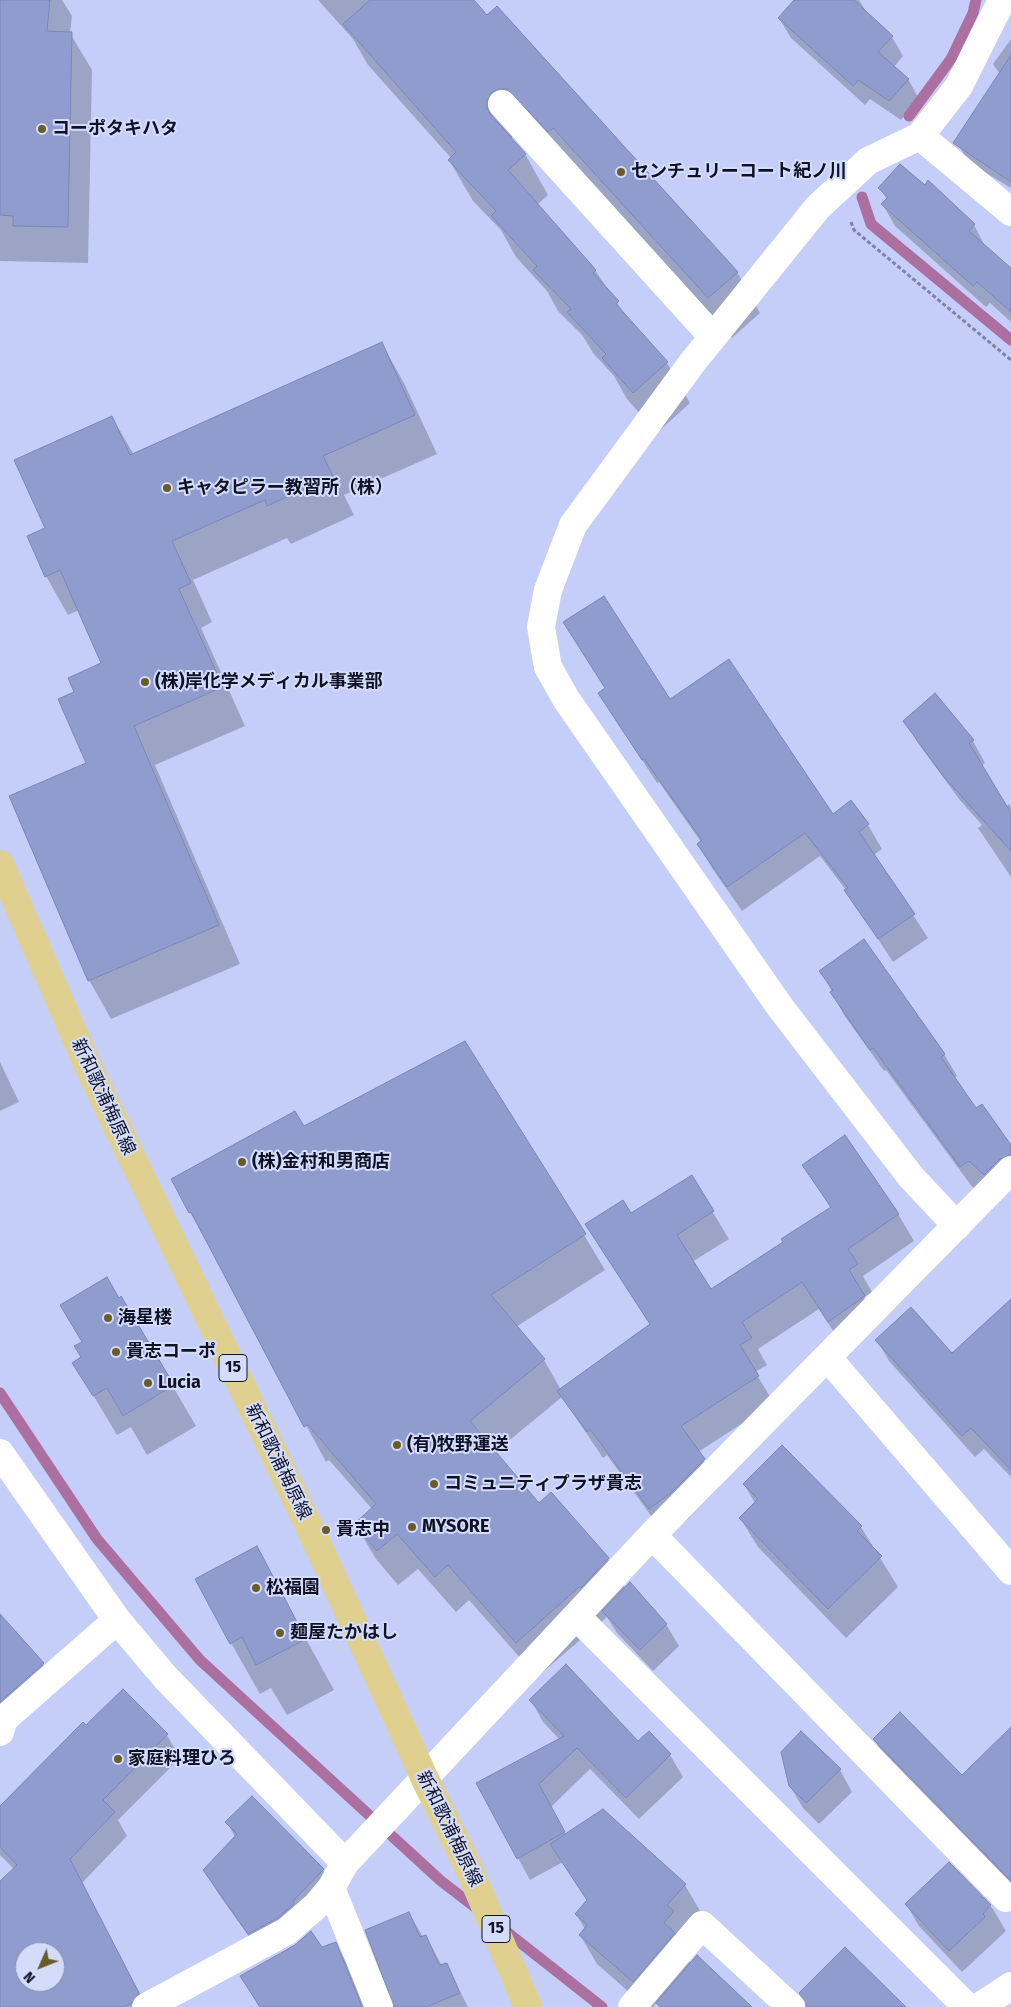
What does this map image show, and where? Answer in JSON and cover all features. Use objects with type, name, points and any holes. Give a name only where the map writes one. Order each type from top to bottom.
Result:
[{"type":"main road","name":"新和歌浦梅原線","points":[[0,864],[88,1066],[315,1539],[425,1779],[470,1871],[525,1997]]},
{"type":"street","points":[[957,1226],[911,1177],[780,1007],[566,699],[548,667],[541,627],[548,590],[572,525],[713,337],[818,207],[868,161],[920,136],[959,86],[1002,0]]},
{"type":"street","points":[[502,104],[713,337]]},
{"type":"street","points":[[920,136],[1011,212]]},
{"type":"street","points":[[146,2007],[286,1931],[317,1906],[331,1888],[345,1862],[578,1617],[652,1536],[1011,1170]]},
{"type":"street","points":[[828,1358],[1011,1572]]},
{"type":"street","points":[[0,1453],[117,1620],[166,1677],[345,1862]]},
{"type":"street","points":[[652,1536],[1006,1898]]},
{"type":"street","points":[[578,1617],[967,2007]]},
{"type":"street","points":[[0,1732],[4,1719],[117,1620]]},
{"type":"street","points":[[331,1888],[379,2007]]},
{"type":"street","points":[[632,2007],[702,1925],[791,2007]]},
{"type":"street","points":[[979,2007],[1011,1986]]},
{"type":"path","points":[[838,188],[854,230],[1011,360]]},
{"type":"building","name":"コーポタキハタ","points":[[0,0],[50,0],[47,31],[72,32],[68,227],[13,226],[13,216],[0,215]]},
{"type":"building","points":[[370,0],[474,0],[487,15],[497,6],[738,272],[708,298],[553,128],[548,132],[507,89],[498,89],[491,93],[487,100],[487,108],[490,114],[526,154],[508,170],[596,270],[593,273],[619,301],[616,304],[668,362],[633,393],[602,358],[606,354],[567,312],[571,309],[533,270],[537,266],[491,216],[496,211],[448,160],[456,152],[343,24]]},
{"type":"building","points":[[794,0],[854,0],[893,36],[878,52],[909,79],[889,101],[858,80],[853,86],[778,18]]},
{"type":"building","points":[[1011,55],[1011,182],[953,143]]},
{"type":"building","points":[[900,164],[925,185],[928,180],[975,224],[969,231],[1011,268],[1011,312],[977,282],[973,286],[881,204],[888,197],[878,188]]},
{"type":"building","points":[[382,342],[415,415],[323,456],[333,476],[267,506],[265,500],[172,541],[191,583],[179,589],[223,687],[134,726],[219,925],[88,981],[9,796],[86,763],[58,699],[74,692],[68,678],[101,663],[60,570],[45,577],[27,536],[45,528],[14,460],[112,416],[130,455]]},
{"type":"building","points":[[604,596],[670,699],[729,659],[833,814],[851,800],[869,824],[859,832],[915,914],[878,939],[844,890],[848,888],[805,833],[727,887],[697,844],[702,840],[644,759],[642,760],[598,693],[605,688],[563,622]]},
{"type":"building","points":[[935,693],[974,740],[969,743],[1011,813],[1011,851],[944,777],[903,721]]},
{"type":"building","points":[[864,939],[945,1054],[941,1057],[976,1108],[982,1104],[1011,1145],[1011,1155],[1000,1159],[984,1175],[969,1161],[960,1167],[873,1048],[870,1050],[830,992],[833,990],[819,971]]},
{"type":"building","points":[[465,1041],[586,1234],[491,1295],[545,1359],[470,1421],[539,1503],[551,1492],[609,1558],[581,1588],[579,1587],[516,1643],[448,1565],[435,1577],[397,1534],[377,1551],[354,1524],[376,1504],[308,1425],[304,1427],[191,1212],[189,1213],[171,1179],[295,1111],[304,1126]]},
{"type":"building","points":[[845,1135],[899,1214],[848,1249],[858,1264],[849,1270],[865,1296],[828,1322],[802,1282],[742,1322],[752,1338],[740,1345],[759,1376],[681,1426],[705,1459],[672,1492],[649,1509],[590,1429],[587,1432],[557,1391],[650,1324],[585,1224],[623,1200],[631,1213],[692,1175],[714,1211],[677,1235],[711,1289],[783,1242],[781,1239],[831,1207],[802,1165]]},
{"type":"building","name":"貴志コーポ","points":[[107,1277],[119,1298],[121,1296],[174,1385],[123,1416],[107,1388],[93,1396],[72,1363],[81,1357],[74,1346],[82,1342],[60,1305]]},
{"type":"building","points":[[1011,1299],[1011,1470],[971,1428],[962,1436],[875,1340],[911,1307],[952,1353]]},
{"type":"building","points":[[782,1445],[862,1526],[857,1531],[882,1556],[828,1609],[739,1518],[758,1499],[743,1484]]},
{"type":"building","points":[[257,1546],[306,1639],[256,1665],[242,1637],[230,1644],[195,1579]]},
{"type":"building","points":[[630,1582],[667,1624],[640,1650],[602,1611]]},
{"type":"building","points":[[0,1614],[44,1663],[0,1702]]},
{"type":"building","points":[[566,1664],[638,1741],[649,1731],[671,1754],[626,1798],[577,1748],[539,1784],[565,1832],[517,1859],[476,1783],[564,1736],[529,1700]]},
{"type":"building","points":[[123,1689],[168,1734],[103,1800],[115,1812],[70,1859],[139,1993],[132,2003],[123,2007],[0,2007],[0,1881],[17,1865],[0,1847],[0,1806],[83,1722],[86,1725]]},
{"type":"building","points":[[900,1712],[962,1775],[1011,1727],[1011,1881],[873,1739]]},
{"type":"building","points":[[801,1731],[841,1769],[806,1803],[789,1786],[781,1752]]},
{"type":"building","points":[[252,1796],[324,1869],[293,1901],[294,1904],[278,1918],[248,1934],[203,1870],[237,1834],[225,1822]]},
{"type":"building","points":[[603,1809],[686,1884],[667,1905],[674,1911],[664,1923],[675,1933],[633,1982],[579,1935],[587,1925],[575,1914],[587,1900],[550,1844]]},
{"type":"building","points":[[949,1862],[991,1905],[983,1914],[985,1917],[949,1951],[905,1904]]},
{"type":"building","points":[[409,1912],[420,1937],[426,1935],[439,1965],[447,1963],[460,1993],[426,2007],[394,2007],[365,1930]]},
{"type":"building","points":[[311,1931],[322,1947],[336,1942],[362,2007],[260,2007],[240,1976],[295,1945]]},
{"type":"building","points":[[845,1947],[906,2007],[806,2007],[806,2002],[799,1993]]},
{"type":"building","points":[[697,1955],[752,2007],[661,2007],[656,2003]]},
{"type":"waterway","points":[[909,116],[951,59],[973,13],[976,0]]},
{"type":"waterway","points":[[862,197],[871,224],[1011,340]]},
{"type":"waterway","points":[[0,1393],[97,1539],[200,1660],[441,1881],[480,1911]]},
{"type":"waterway","points":[[503,1929],[602,2007]]},
{"type":"place","name":"コーポタキハタ","points":[[42,129]]},
{"type":"place","name":"センチュリーコート紀ノ川","points":[[621,172]]},
{"type":"place","name":"キャタピラー教習所（株）","points":[[167,488]]},
{"type":"place","name":"(株)岸化学メディカル事業部","points":[[145,682]]},
{"type":"place","name":"(株)金村和男商店","points":[[242,1162]]},
{"type":"place","name":"海星楼","points":[[108,1318]]},
{"type":"place","name":"貴志コーポ","points":[[116,1352]]},
{"type":"place","name":"Lucia","points":[[148,1383]]},
{"type":"place","name":"(有)牧野運送","points":[[397,1445]]},
{"type":"place","name":"コミュニティプラザ貴志","points":[[434,1484]]},
{"type":"place","name":"MYSORE","points":[[412,1527]]},
{"type":"place","name":"貴志中","points":[[326,1530]]},
{"type":"place","name":"松福園","points":[[256,1588]]},
{"type":"place","name":"麺屋たかはし","points":[[280,1633]]},
{"type":"place","name":"家庭料理ひろ","points":[[118,1759]]}]
